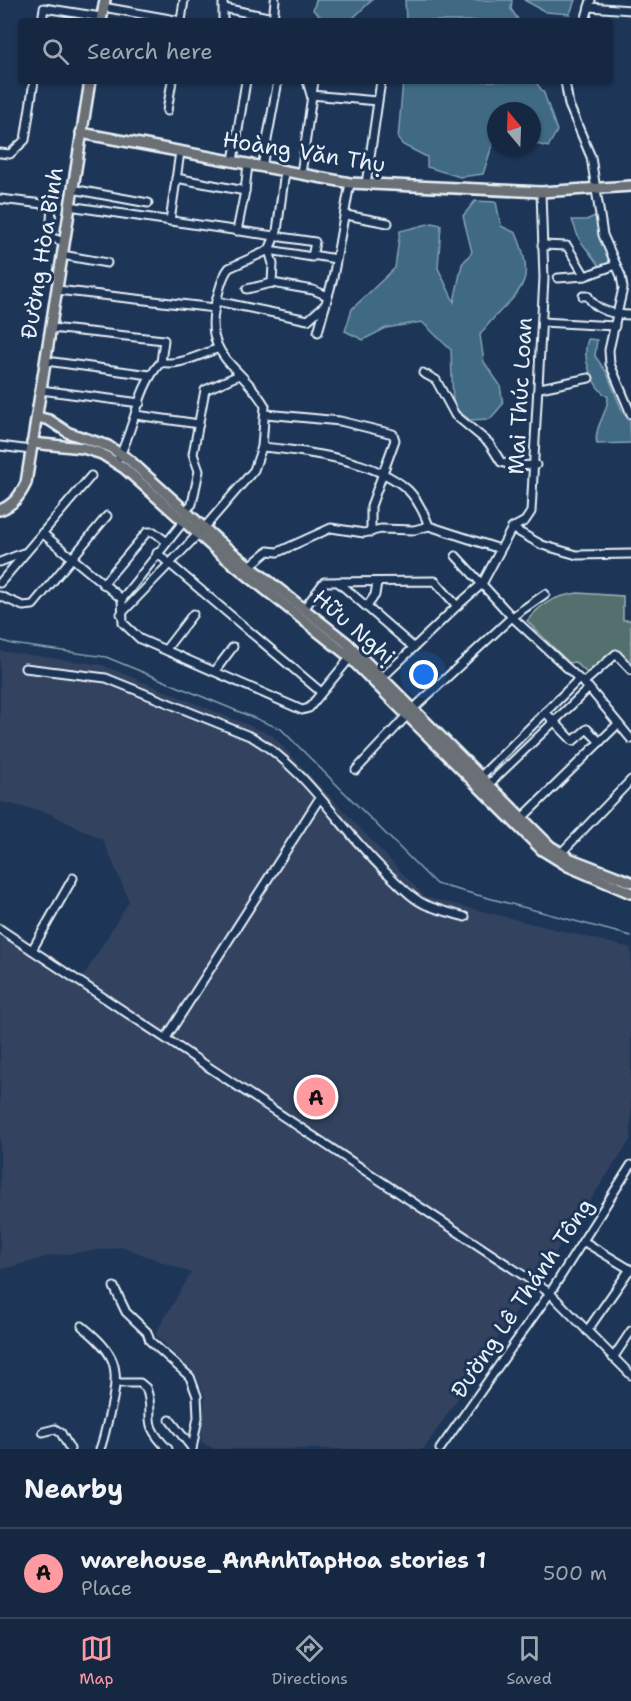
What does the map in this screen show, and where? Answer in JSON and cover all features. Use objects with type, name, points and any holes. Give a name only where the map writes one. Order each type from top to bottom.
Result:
[{"type":"main road","points":[[101,18],[104,3]]},
{"type":"main road","name":"Đường Hòa Bình","points":[[0,510],[8,507],[21,494],[32,447],[89,84]]},
{"type":"main road","name":"Hoàng Văn Thụ","points":[[81,133],[350,183],[541,192],[631,186]]},
{"type":"main road","name":"Hữu Nghị","points":[[37,417],[49,420],[69,433],[108,446],[184,521],[250,566],[304,609],[368,669],[554,859],[631,893]]},
{"type":"main road","name":"Hữu Nghị","points":[[32,447],[83,448],[119,458],[185,511],[201,531],[350,658],[383,677],[411,712]]},
{"type":"main road","name":"Hữu Nghị","points":[[480,781],[490,786],[560,854],[631,881]]},
{"type":"street","points":[[181,18],[184,0]]},
{"type":"street","points":[[273,18],[275,0]]},
{"type":"street","points":[[104,3],[168,18]]},
{"type":"street","points":[[586,18],[590,3],[631,10]]},
{"type":"street","points":[[224,4],[267,18]]},
{"type":"street","points":[[42,18],[44,8],[96,18]]},
{"type":"street","points":[[0,153],[10,154],[25,140],[34,84]]},
{"type":"street","points":[[167,111],[171,84]]},
{"type":"street","points":[[233,161],[246,84]]},
{"type":"street","points":[[262,166],[277,84]]},
{"type":"street","points":[[308,84],[311,95]]},
{"type":"street","points":[[301,174],[313,84]]},
{"type":"street","points":[[366,184],[380,84]]},
{"type":"street","points":[[566,84],[569,105],[591,157],[598,189],[603,234],[623,288],[609,350],[610,364],[631,414]]},
{"type":"street","points":[[311,95],[377,101]]},
{"type":"street","points":[[170,221],[180,152]]},
{"type":"street","points":[[237,231],[248,164]]},
{"type":"street","points":[[272,283],[273,264],[269,250],[275,236],[285,171]]},
{"type":"street","points":[[176,178],[245,191]]},
{"type":"street","points":[[318,332],[346,215],[350,183]]},
{"type":"street","points":[[72,189],[148,203]]},
{"type":"street","name":"Mai Thúc Loan","points":[[482,585],[512,528],[525,520],[531,512],[540,388],[541,192]]},
{"type":"street","points":[[0,199],[52,205],[50,237],[64,242]]},
{"type":"street","points":[[69,206],[315,242],[312,256]]},
{"type":"street","points":[[346,215],[388,223]]},
{"type":"street","points":[[542,245],[567,246],[585,276]]},
{"type":"street","points":[[121,614],[201,531],[254,470],[262,447],[266,414],[262,401],[217,349],[214,326],[216,305],[224,273],[229,268],[269,250],[336,259]]},
{"type":"street","points":[[62,255],[107,263]]},
{"type":"street","points":[[558,278],[585,276],[616,264]]},
{"type":"street","points":[[247,289],[272,283],[313,290],[327,300]]},
{"type":"street","points":[[57,290],[216,305],[308,320],[327,300]]},
{"type":"street","points":[[583,296],[588,296],[591,303],[600,308],[618,315],[631,315]]},
{"type":"street","points":[[542,322],[615,327]]},
{"type":"street","points":[[51,328],[164,340],[161,362],[150,375],[119,458]]},
{"type":"street","points":[[161,362],[167,364],[181,361],[217,349]]},
{"type":"street","points":[[46,361],[150,375]]},
{"type":"street","points":[[423,373],[436,380],[455,415],[489,443],[501,462],[513,466],[536,465]]},
{"type":"street","points":[[185,511],[192,504],[199,471],[193,454],[205,390],[239,375]]},
{"type":"street","points":[[540,388],[589,378]]},
{"type":"street","points":[[41,390],[140,403]]},
{"type":"street","points":[[266,414],[340,421],[392,433],[395,440],[381,473],[371,506],[371,532]]},
{"type":"street","points":[[136,415],[199,424]]},
{"type":"street","points":[[0,446],[32,447]]},
{"type":"street","points":[[262,447],[301,450],[381,473],[407,490],[422,507],[429,526]]},
{"type":"street","points":[[0,583],[91,476]]},
{"type":"street","points":[[0,596],[23,606],[33,605],[107,516]]},
{"type":"street","points":[[184,521],[122,599],[121,614],[128,630],[140,639],[302,710],[309,708],[350,658]]},
{"type":"street","points":[[250,566],[268,551],[278,552],[331,528],[371,532],[381,529],[414,530],[429,526],[500,549]]},
{"type":"street","points":[[512,528],[542,545],[577,555],[631,554]]},
{"type":"street","points":[[103,584],[147,532],[154,532],[167,542]]},
{"type":"street","points":[[42,533],[122,599]]},
{"type":"street","points":[[0,561],[26,552]]},
{"type":"street","points":[[158,554],[321,692]]},
{"type":"street","points":[[456,556],[512,617],[583,684],[631,739]]},
{"type":"street","points":[[304,609],[324,582],[435,581],[457,606]]},
{"type":"street","points":[[338,582],[368,605],[413,648]]},
{"type":"street","points":[[368,605],[375,595],[377,582]]},
{"type":"street","points":[[383,677],[482,585]]},
{"type":"street","points":[[356,770],[411,712],[512,617],[545,594]]},
{"type":"street","points":[[166,649],[193,614]]},
{"type":"street","points":[[215,671],[233,647]]},
{"type":"street","points":[[480,781],[545,712],[583,684],[616,654],[631,670]]},
{"type":"street","points":[[25,668],[106,678],[206,716],[252,737],[274,751],[319,799],[363,852],[409,894],[424,904],[465,917]]},
{"type":"street","points":[[490,786],[556,722],[583,684]]},
{"type":"street","points":[[545,712],[573,741],[587,729],[600,742]]},
{"type":"street","points":[[522,818],[617,725]]},
{"type":"street","points":[[511,746],[521,756]]},
{"type":"street","points":[[560,854],[631,780]]},
{"type":"street","points":[[166,1038],[319,799]]},
{"type":"street","points":[[32,950],[73,878]]},
{"type":"street","points":[[0,929],[550,1293],[631,1375]]},
{"type":"street","name":"Đường Lê Thánh Tông","points":[[440,1449],[550,1293],[630,1168]]},
{"type":"street","points":[[583,1240],[631,1270],[587,1331]]},
{"type":"street","points":[[114,1287],[126,1312],[147,1332],[150,1341],[190,1377],[197,1396],[192,1448]]},
{"type":"street","points":[[82,1326],[107,1348],[114,1361],[117,1383],[100,1449]]},
{"type":"street","points":[[613,1358],[631,1331]]},
{"type":"street","points":[[117,1383],[140,1383],[146,1388],[149,1395],[148,1420],[154,1434],[168,1449]]},
{"type":"street","points":[[170,1419],[192,1448]]},
{"type":"street","points":[[44,1432],[55,1429],[61,1433],[70,1449]]},
{"type":"shaded area","points":[[316,0],[372,0],[353,18],[322,18],[313,10]]},
{"type":"shaded area","points":[[405,0],[512,0],[511,9],[517,18],[406,18]]},
{"type":"shaded area","points":[[524,0],[575,0],[570,14],[546,12]]},
{"type":"shaded area","points":[[403,84],[537,84],[544,93],[557,131],[548,147],[541,145],[541,102],[487,102],[487,156],[489,156],[483,174],[460,177],[427,167],[427,157],[403,145],[398,139]]},
{"type":"shaded area","points":[[475,201],[496,202],[501,226],[516,233],[526,268],[519,290],[480,335],[484,362],[500,385],[503,404],[490,419],[470,420],[453,407],[451,350],[422,322],[386,328],[363,340],[345,331],[352,309],[395,268],[400,231],[432,223],[441,225],[438,268],[454,302],[462,264],[472,252],[463,216]]},
{"type":"shaded area","points":[[595,216],[609,262],[608,265],[600,267],[579,239],[572,220],[586,220]]},
{"type":"shaded area","points":[[588,339],[597,340],[595,356],[607,373],[622,411],[630,422],[631,443],[597,444],[597,432],[608,397],[597,386],[589,371],[586,354]]},
{"type":"shaded area","points":[[0,651],[102,665],[272,735],[425,897],[631,948],[631,1139],[424,1449],[214,1449],[201,1442],[205,1397],[197,1378],[155,1334],[191,1273],[123,1247],[50,1256],[0,1270],[0,921],[83,977],[129,901],[103,840],[46,812],[0,802]]},
{"type":"green space","points":[[578,593],[623,596],[623,620],[631,620],[631,664],[616,650],[587,673],[575,662],[569,663],[527,621],[549,601]]},
{"type":"waterway","points":[[0,640],[12,644],[106,657],[281,729],[436,884],[631,936]]},
{"type":"place","name":"warehouse_AnAnhTapHoa stories 1","points":[[316,1097]]}]
